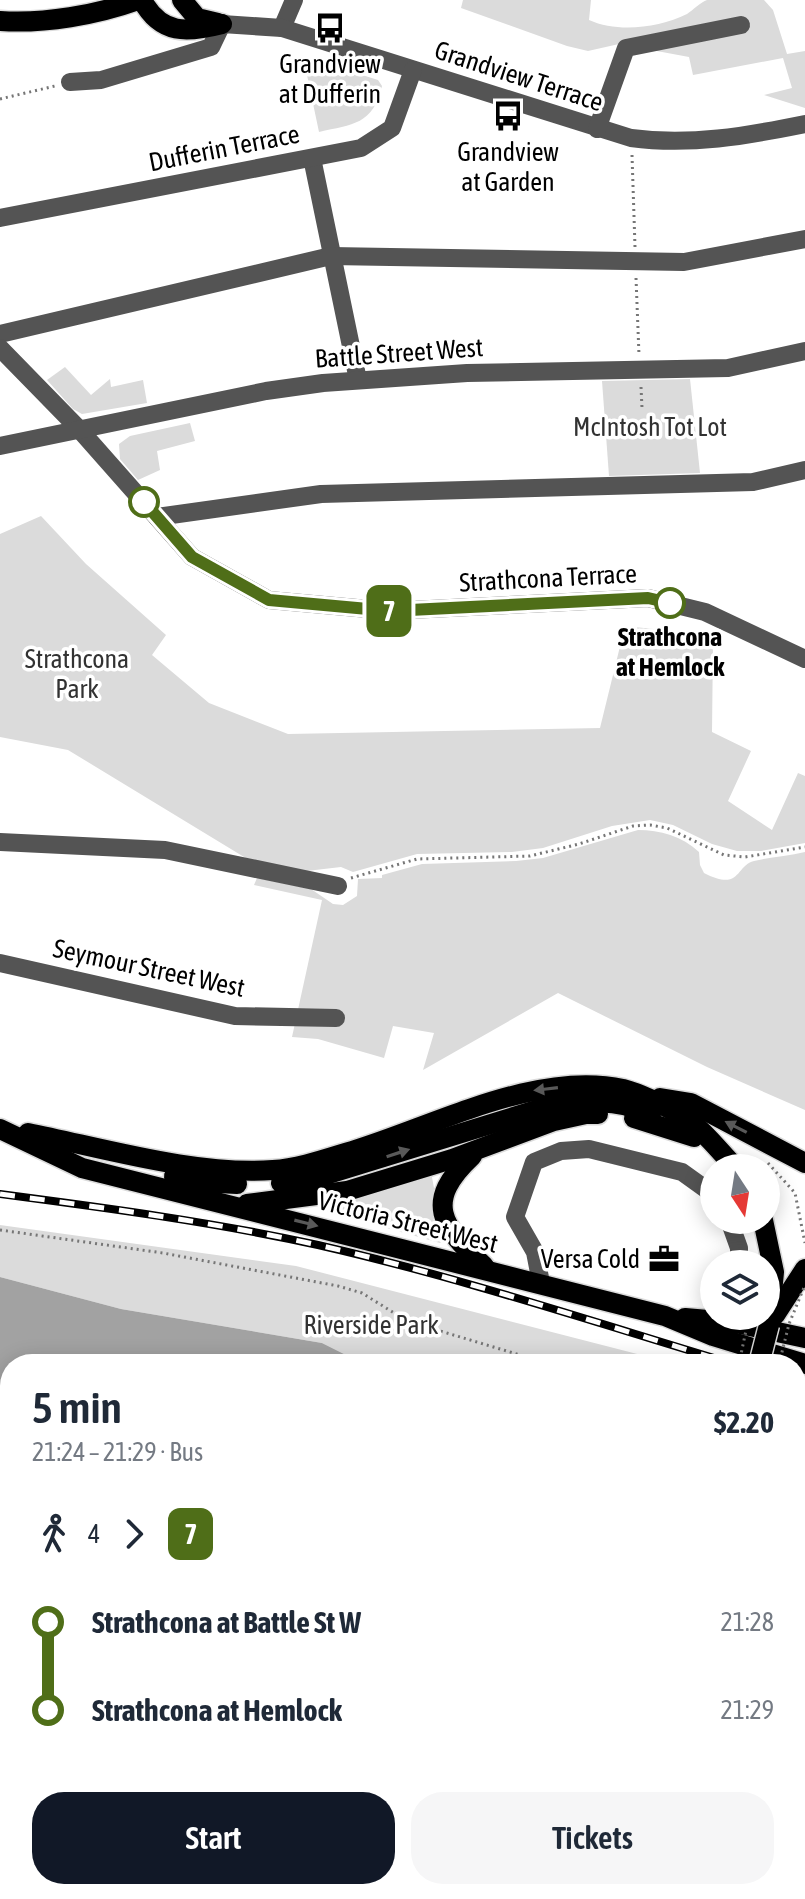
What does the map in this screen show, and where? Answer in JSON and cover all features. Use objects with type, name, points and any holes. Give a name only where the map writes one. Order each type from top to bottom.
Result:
[{"type":"main road","points":[[0,21],[87,14],[140,0],[154,19],[178,29],[195,30],[222,24]]},
{"type":"main road","points":[[182,0],[197,18],[222,24]]},
{"type":"main road","name":"Victoria Street West","points":[[6,1131],[200,1168],[234,1172],[276,1170],[309,1164],[539,1089],[578,1086],[627,1090],[691,1103],[805,1163]]},
{"type":"main road","name":"Victoria Street West","points":[[627,1090],[686,1118],[723,1154]]},
{"type":"main road","points":[[6,1131],[199,1182],[240,1184],[277,1183],[322,1176],[546,1107],[584,1101],[616,1103],[648,1111],[717,1148]]},
{"type":"main road","points":[[235,1206],[347,1191],[479,1150],[554,1121],[586,1114],[645,1120],[694,1137]]},
{"type":"main road","name":"Victoria Street West","points":[[6,1131],[82,1168],[665,1316],[713,1336],[772,1354]]},
{"type":"main road","points":[[479,1150],[451,1177],[442,1198],[449,1228],[487,1269]]},
{"type":"main road","points":[[780,1308],[805,1269]]},
{"type":"main road","points":[[665,1316],[700,1317]]},
{"type":"main road","points":[[762,1354],[768,1330]]},
{"type":"main road","points":[[778,1330],[805,1338]]},
{"type":"street","points":[[282,28],[293,0]]},
{"type":"street","name":"Grandview Terrace","points":[[222,24],[282,28],[631,138],[679,143],[705,141],[805,124]]},
{"type":"street","points":[[70,82],[101,80],[211,47],[222,24]]},
{"type":"street","points":[[597,129],[626,48],[741,25]]},
{"type":"street","name":"Dufferin Terrace","points":[[0,218],[361,148],[392,128],[413,70]]},
{"type":"street","points":[[312,158],[358,380]]},
{"type":"street","points":[[0,334],[331,256],[684,262],[805,239]]},
{"type":"street","name":"Strathcona Terrace","points":[[0,348],[79,429],[192,557],[269,600],[390,611],[648,598],[705,612],[802,653]]},
{"type":"street","name":"Battle Street West","points":[[0,446],[266,391],[358,380],[467,373],[728,368],[805,351]]},
{"type":"street","points":[[157,517],[321,494],[753,482],[805,470]]},
{"type":"street","points":[[0,842],[165,850],[338,886]]},
{"type":"street","name":"Seymour Street West","points":[[0,963],[235,1016],[336,1018]]},
{"type":"street","points":[[541,1283],[535,1252],[515,1217],[534,1162],[561,1151],[589,1149],[682,1172],[700,1185]]},
{"type":"street","points":[[713,1336],[721,1330]]},
{"type":"path","points":[[0,99],[70,82]]},
{"type":"path","points":[[631,138],[639,355]]},
{"type":"path","points":[[641,383],[642,408]]},
{"type":"path","points":[[338,886],[356,875],[417,859],[530,856],[633,826],[667,828],[724,855],[745,857],[805,847]]},
{"type":"path","points":[[793,1190],[799,1205],[805,1243]]},
{"type":"path","points":[[0,1230],[177,1255],[300,1278],[362,1293],[407,1321],[517,1354]]},
{"type":"path","points":[[782,1354],[789,1324],[805,1285]]},
{"type":"path","points":[[738,1330],[739,1354]]},
{"type":"green space","points":[[463,0],[591,0],[589,20],[625,28],[676,19],[707,0],[764,0],[773,10],[787,54],[805,51],[805,108],[764,95],[792,88],[783,58],[693,75],[689,57],[619,44],[588,51],[567,46],[461,8]]},
{"type":"green space","points":[[303,56],[378,80],[382,86],[373,109],[360,121],[319,132]]},
{"type":"green space","points":[[65,367],[91,395],[110,379],[111,387],[143,380],[147,403],[82,414],[73,409],[47,380]]},
{"type":"green space","name":"McIntosh Tot Lot","points":[[690,379],[700,473],[609,476],[602,381]]},
{"type":"green space","points":[[190,423],[195,441],[157,451],[160,470],[138,480],[120,459],[119,444],[130,436]]},
{"type":"green space","name":"Strathcona Park","points":[[41,516],[86,564],[166,635],[152,655],[209,703],[288,734],[600,728],[625,626],[672,631],[713,642],[712,732],[751,751],[728,801],[772,830],[798,773],[805,776],[805,843],[761,851],[737,851],[712,844],[673,825],[650,820],[612,826],[543,848],[512,852],[417,854],[353,872],[341,867],[298,872],[259,866],[68,750],[0,737],[0,534]]},
{"type":"green space","points":[[638,830],[662,833],[685,842],[699,852],[704,873],[725,880],[736,876],[754,861],[805,852],[805,1110],[707,1067],[558,993],[423,1070],[434,1033],[393,1026],[384,1058],[318,1039],[292,1037],[322,900],[254,885],[257,878],[311,889],[333,904],[343,905],[357,896],[358,879],[382,878],[382,875],[422,864],[543,858]]},
{"type":"green space","points":[[431,1172],[433,1219],[444,1241],[440,1243],[319,1209],[321,1204]]},
{"type":"green space","name":"Riverside Park","points":[[0,1225],[296,1266],[637,1354],[344,1354],[322,1343],[121,1309],[0,1277]]},
{"type":"shaded area","points":[[0,1277],[121,1309],[322,1343],[344,1354],[0,1354]]},
{"type":"railway","points":[[0,1194],[199,1222],[318,1245],[475,1286],[701,1354]]},
{"type":"bus line","name":"7","points":[[144,502],[192,557],[269,600],[390,611],[648,598],[670,603]]},
{"type":"place","name":"Grandview at Dufferin","points":[[330,28]]},
{"type":"place","name":"Grandview at Garden","points":[[508,116]]},
{"type":"place","name":"Strathcona at Hemlock","points":[[670,603]]},
{"type":"place","name":"Versa Cold","points":[[664,1259]]}]
